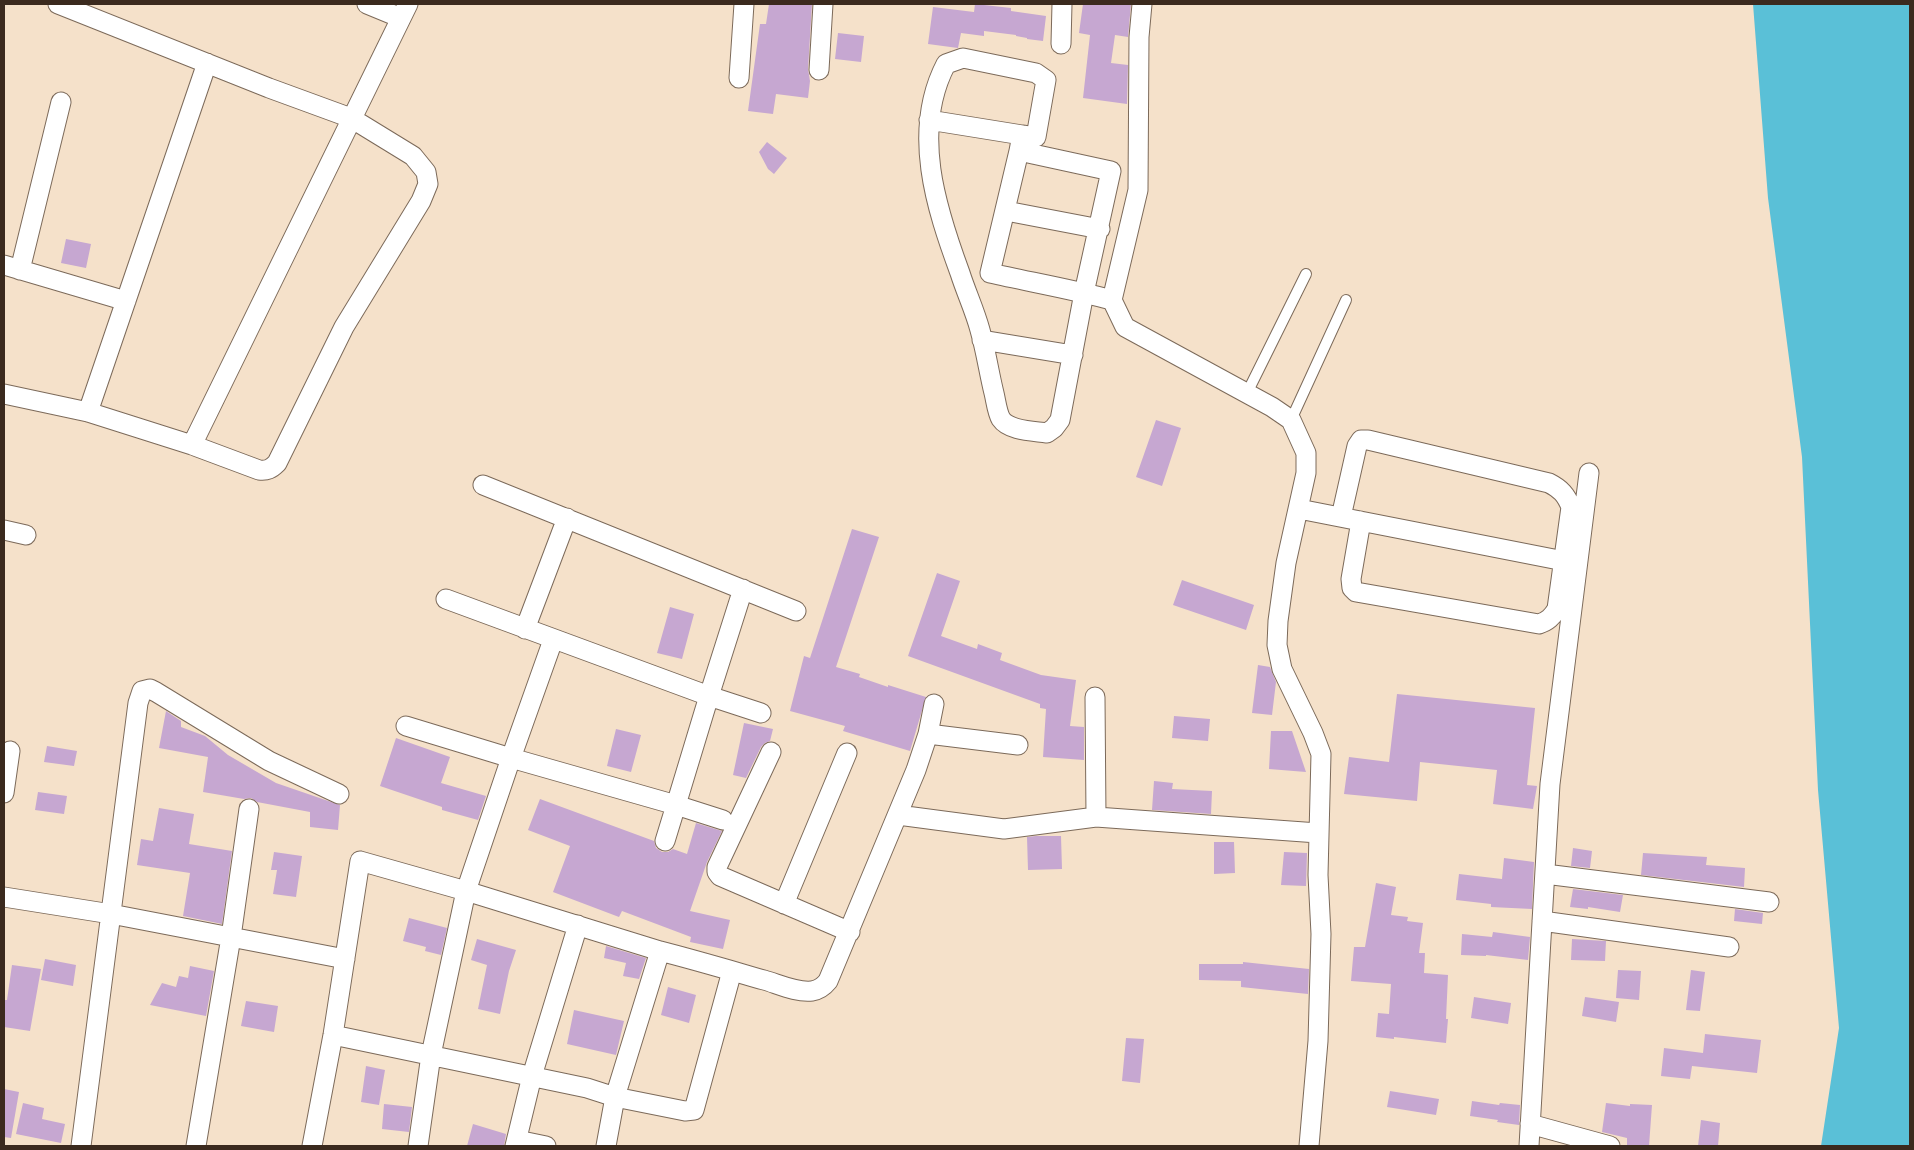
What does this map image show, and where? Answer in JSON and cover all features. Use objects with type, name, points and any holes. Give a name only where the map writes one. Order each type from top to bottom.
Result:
[{"type":"street","points":[[4,394],[88,412],[192,445],[259,470],[272,469],[277,464],[344,327],[421,201],[428,184],[426,172],[413,156],[351,118],[58,4]]},
{"type":"street","points":[[192,445],[404,11],[367,4]]},
{"type":"street","points":[[739,78],[744,4]]},
{"type":"street","points":[[818,70],[823,4]]},
{"type":"street","points":[[1061,44],[1062,4]]},
{"type":"street","points":[[1142,4],[1139,37],[1138,190],[1112,300],[1125,327],[1272,407],[1291,420],[1306,453],[1306,473],[1286,563],[1278,621],[1277,645],[1282,668],[1321,754],[1318,875],[1322,934],[1318,1041],[1310,1146]]},
{"type":"street","points":[[1020,143],[1036,137],[1046,80],[1036,73],[963,58],[946,64],[940,75],[929,120],[930,165],[934,188],[945,229],[982,340],[1002,420],[1012,427],[1047,433],[1060,420],[1084,294],[1100,229],[1111,171]]},
{"type":"street","points":[[88,412],[207,63]]},
{"type":"street","points":[[61,102],[12,267],[126,301]]},
{"type":"street","points":[[929,120],[1020,143],[1111,171],[1138,182]]},
{"type":"street","points":[[990,272],[1006,211],[1020,143]]},
{"type":"street","points":[[1006,211],[1100,229]]},
{"type":"street","points":[[965,287],[990,272],[1112,300]]},
{"type":"street","points":[[982,340],[1073,355]]},
{"type":"street","points":[[1341,517],[1357,446],[1361,440],[1368,440],[1550,483],[1558,487],[1566,496],[1571,507],[1557,609],[1546,622],[1538,624],[1356,592],[1352,588],[1351,579],[1361,521]]},
{"type":"street","points":[[1528,1146],[1550,784],[1589,473]]},
{"type":"street","points":[[483,485],[796,611]]},
{"type":"street","points":[[1299,508],[1564,561]]},
{"type":"street","points":[[525,629],[567,518]]},
{"type":"street","points":[[4,530],[26,535]]},
{"type":"street","points":[[666,841],[743,589]]},
{"type":"street","points":[[446,599],[554,640],[761,713]]},
{"type":"street","points":[[418,1146],[431,1055],[466,891],[511,758],[554,640]]},
{"type":"street","points":[[81,1146],[138,703],[142,691],[150,689],[156,692],[269,761],[338,794]]},
{"type":"street","points":[[1095,697],[1096,817]]},
{"type":"street","points":[[312,1146],[333,1035],[360,862],[466,891],[660,951],[798,990],[812,991],[824,986],[828,981],[850,932],[916,770],[928,734],[934,704]]},
{"type":"street","points":[[406,726],[722,820]]},
{"type":"street","points":[[928,734],[1018,745]]},
{"type":"street","points":[[4,793],[10,751]]},
{"type":"street","points":[[771,752],[717,867],[717,872],[720,876],[850,932]]},
{"type":"street","points":[[784,904],[847,753]]},
{"type":"street","points":[[196,1146],[232,937],[249,809]]},
{"type":"street","points":[[898,815],[1004,829],[1096,817],[1318,833]]},
{"type":"street","points":[[1545,874],[1768,902]]},
{"type":"street","points":[[4,896],[111,914],[345,959]]},
{"type":"street","points":[[1542,921],[1729,947]]},
{"type":"street","points":[[546,1146],[516,1143],[532,1076],[578,925]]},
{"type":"street","points":[[606,1146],[615,1097],[660,951]]},
{"type":"street","points":[[333,1035],[587,1088],[615,1097],[685,1111],[694,1110],[732,970]]},
{"type":"street","points":[[1530,1124],[1610,1146]]},
{"type":"lane","points":[[1247,393],[1306,274]]},
{"type":"lane","points":[[1291,420],[1346,300]]},
{"type":"water","points":[[1753,4],[1910,4],[1910,1146],[1821,1146],[1839,1028],[1818,790],[1802,457],[1768,198]]},
{"type":"building","points":[[769,4],[812,4],[808,98],[776,94],[773,114],[748,111],[760,24],[766,24]]},
{"type":"building","points":[[975,4],[1011,8],[1011,11],[1046,16],[1043,41],[984,31],[984,36],[961,33],[958,48],[928,44],[933,7],[974,12]]},
{"type":"building","points":[[1083,4],[1131,4],[1128,37],[1115,35],[1111,63],[1128,65],[1127,104],[1083,98],[1090,35],[1079,33]]},
{"type":"building","points":[[838,33],[864,36],[861,62],[835,59]]},
{"type":"building","points":[[767,142],[787,158],[774,174],[768,169],[759,152]]},
{"type":"building","points":[[66,239],[91,244],[86,268],[61,263]]},
{"type":"building","points":[[1156,420],[1181,428],[1162,486],[1136,477]]},
{"type":"building","points":[[852,529],[879,537],[836,667],[860,674],[859,677],[888,687],[888,685],[926,697],[910,751],[843,731],[845,726],[790,711],[804,656],[810,658]]},
{"type":"building","points":[[937,573],[960,581],[941,636],[977,649],[978,644],[1002,653],[1000,660],[1041,675],[1076,680],[1070,726],[1084,727],[1084,760],[1043,757],[1046,709],[1040,708],[1040,704],[908,656]]},
{"type":"building","points":[[1182,580],[1254,605],[1246,630],[1173,605]]},
{"type":"building","points":[[670,607],[694,614],[682,659],[657,653]]},
{"type":"building","points":[[1258,665],[1270,667],[1276,682],[1272,715],[1252,713]]},
{"type":"building","points":[[1397,694],[1535,708],[1527,785],[1537,786],[1533,809],[1493,804],[1497,770],[1420,762],[1417,801],[1344,794],[1349,757],[1389,762]]},
{"type":"building","points":[[166,711],[181,721],[181,727],[205,736],[228,755],[276,783],[340,805],[338,830],[310,827],[310,812],[257,802],[251,798],[244,799],[203,792],[208,757],[159,748]]},
{"type":"building","points":[[1174,716],[1210,719],[1208,741],[1172,738]]},
{"type":"building","points":[[744,723],[773,729],[770,741],[761,747],[746,778],[733,775]]},
{"type":"building","points":[[616,729],[641,735],[631,772],[607,766]]},
{"type":"building","points":[[1271,731],[1292,731],[1306,772],[1269,769]]},
{"type":"building","points":[[396,738],[450,757],[441,783],[486,796],[478,820],[442,810],[442,807],[380,786]]},
{"type":"building","points":[[47,746],[77,751],[74,766],[44,762]]},
{"type":"building","points":[[1154,781],[1173,783],[1172,789],[1212,791],[1211,814],[1152,810]]},
{"type":"building","points":[[38,792],[67,796],[64,814],[35,810]]},
{"type":"building","points":[[540,799],[654,841],[656,848],[662,852],[668,852],[673,849],[687,854],[696,823],[722,831],[707,862],[690,911],[730,920],[723,949],[690,942],[691,937],[622,911],[619,917],[553,892],[570,846],[528,830]]},
{"type":"building","points":[[159,808],[194,814],[189,844],[232,851],[222,924],[183,916],[190,873],[137,865],[141,839],[153,841]]},
{"type":"building","points":[[1061,836],[1062,869],[1028,870],[1027,837]]},
{"type":"building","points":[[1214,842],[1234,842],[1235,873],[1214,874]]},
{"type":"building","points":[[1573,848],[1592,851],[1590,868],[1571,866]]},
{"type":"building","points":[[274,852],[302,856],[296,897],[273,894],[277,870],[271,870]]},
{"type":"building","points":[[1284,852],[1307,853],[1306,886],[1281,885]]},
{"type":"building","points":[[1643,853],[1707,857],[1706,865],[1745,868],[1744,887],[1641,875]]},
{"type":"building","points":[[1504,858],[1534,862],[1532,909],[1491,907],[1491,904],[1456,900],[1459,874],[1502,879]]},
{"type":"building","points":[[1376,883],[1396,887],[1391,915],[1408,917],[1407,921],[1423,923],[1419,953],[1425,953],[1424,973],[1448,975],[1446,1043],[1394,1037],[1394,1039],[1376,1037],[1378,1013],[1389,1014],[1391,984],[1351,981],[1354,947],[1365,947]]},
{"type":"building","points":[[1573,889],[1623,895],[1620,912],[1588,907],[1588,909],[1570,907]]},
{"type":"building","points":[[1735,909],[1763,913],[1762,924],[1734,921]]},
{"type":"building","points":[[409,918],[447,928],[441,955],[425,951],[426,947],[403,941]]},
{"type":"building","points":[[1493,932],[1530,937],[1528,960],[1486,955],[1461,955],[1462,934],[1492,937]]},
{"type":"building","points":[[477,939],[516,950],[509,971],[500,1014],[478,1009],[487,965],[471,960]]},
{"type":"building","points":[[1572,939],[1606,941],[1605,961],[1571,960]]},
{"type":"building","points":[[606,946],[646,958],[639,979],[623,976],[626,963],[604,958]]},
{"type":"building","points":[[45,959],[76,965],[73,986],[41,980]]},
{"type":"building","points":[[1243,962],[1309,969],[1308,994],[1241,987],[1241,981],[1199,980],[1199,964],[1243,964]]},
{"type":"building","points":[[12,965],[41,969],[30,1031],[4,1027],[4,1000],[7,1000]]},
{"type":"building","points":[[190,966],[214,971],[206,1016],[150,1005],[162,983],[176,987],[179,976],[188,978]]},
{"type":"building","points":[[1618,970],[1641,971],[1639,1000],[1616,998]]},
{"type":"building","points":[[1691,970],[1705,972],[1700,1011],[1686,1010]]},
{"type":"building","points":[[668,987],[696,995],[689,1023],[661,1015]]},
{"type":"building","points":[[1474,997],[1511,1003],[1508,1024],[1471,1018]]},
{"type":"building","points":[[1585,997],[1619,1002],[1616,1022],[1582,1016]]},
{"type":"building","points":[[246,1001],[278,1006],[274,1032],[241,1026]]},
{"type":"building","points":[[574,1010],[624,1021],[616,1055],[567,1044]]},
{"type":"building","points":[[1705,1034],[1761,1040],[1757,1073],[1692,1066],[1690,1079],[1661,1076],[1664,1048],[1703,1053]]},
{"type":"building","points":[[1126,1038],[1144,1039],[1140,1083],[1122,1081]]},
{"type":"building","points":[[366,1066],[385,1070],[379,1105],[361,1102]]},
{"type":"building","points":[[4,1089],[19,1092],[11,1138],[4,1137]]},
{"type":"building","points":[[1390,1091],[1439,1099],[1436,1115],[1387,1107]]},
{"type":"building","points":[[1472,1101],[1499,1105],[1500,1103],[1520,1105],[1519,1125],[1470,1116]]},
{"type":"building","points":[[23,1103],[44,1108],[42,1119],[65,1124],[61,1143],[16,1134]]},
{"type":"building","points":[[1606,1103],[1630,1106],[1630,1104],[1652,1105],[1649,1146],[1627,1146],[1627,1138],[1602,1132]]},
{"type":"building","points":[[384,1104],[412,1107],[409,1132],[382,1129]]},
{"type":"building","points":[[1701,1120],[1720,1123],[1718,1146],[1698,1146]]},
{"type":"building","points":[[473,1124],[506,1134],[504,1146],[467,1146]]}]
